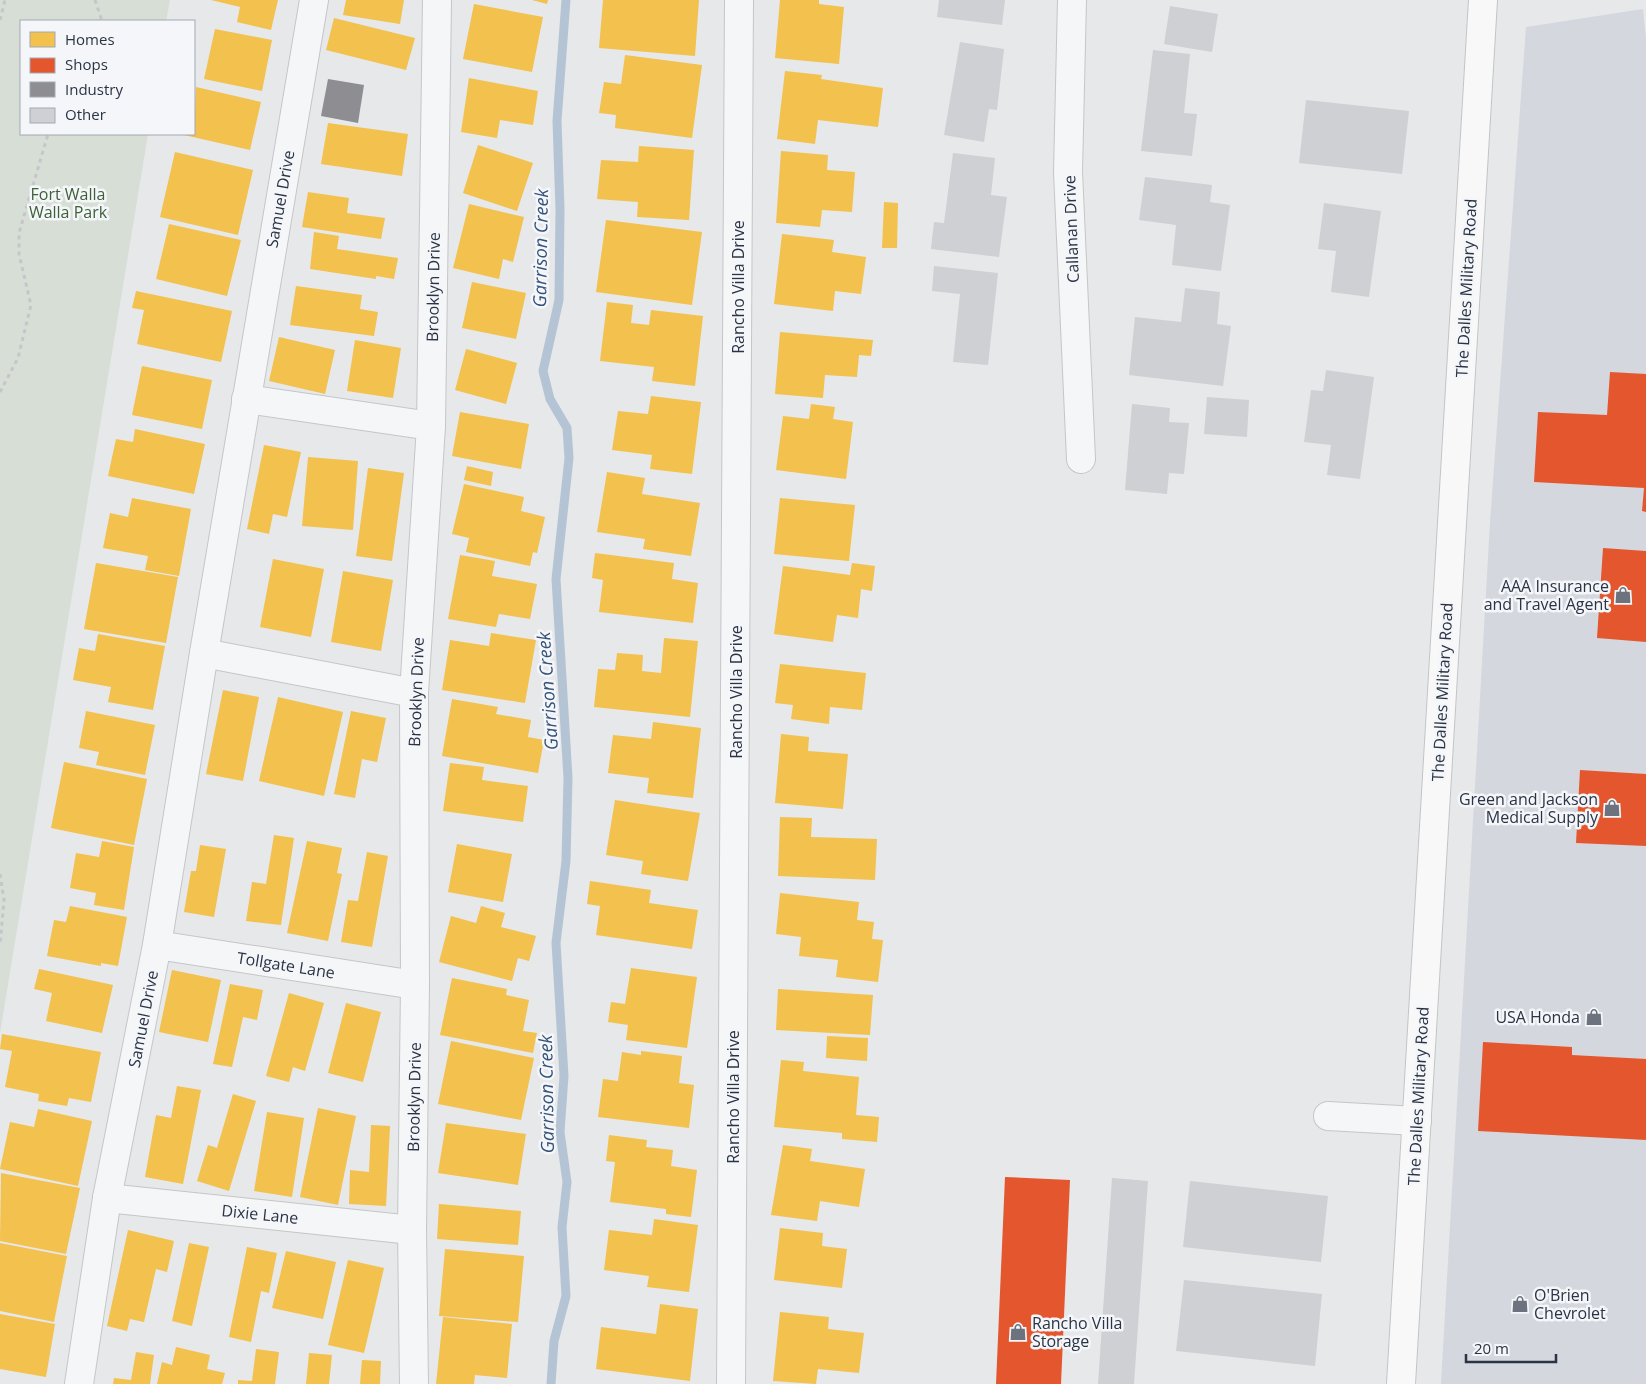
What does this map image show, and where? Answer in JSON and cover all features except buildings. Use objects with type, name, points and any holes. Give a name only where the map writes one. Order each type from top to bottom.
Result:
[{"type":"main road","name":"The Dalles Military Road","points":[[1401,1384],[1483,0]]},
{"type":"street","name":"Samuel Drive","points":[[79,1384],[107,1198],[157,945],[246,399],[314,0]]},
{"type":"street","name":"Brooklyn Drive","points":[[414,1384],[412,1230],[415,985],[414,693],[431,426],[437,0]]},
{"type":"street","name":"Rancho Villa Drive","points":[[731,1384],[739,0]]},
{"type":"street","name":"Callanan Drive","points":[[1072,0],[1068,172],[1081,458]]},
{"type":"street","points":[[246,399],[431,426]]},
{"type":"street","points":[[204,653],[414,693]]},
{"type":"street","name":"Tollgate Lane","points":[[157,945],[415,985]]},
{"type":"street","points":[[1328,1116],[1417,1120]]},
{"type":"street","name":"Dixie Lane","points":[[107,1198],[412,1230]]},
{"type":"path","points":[[0,20],[5,0]]},
{"type":"path","points":[[95,0],[102,20]]},
{"type":"path","points":[[0,392],[18,358],[32,305],[19,254],[19,233],[48,135]]},
{"type":"path","points":[[0,874],[4,900],[0,945]]},
{"type":"shaded area","points":[[1643,9],[1646,39],[1646,1384],[1441,1384],[1490,522],[1526,27]]},
{"type":"green space","name":"Fort Walla Walla Park","points":[[0,0],[170,0],[166,20],[20,20],[20,135],[148,135],[0,1033]]},
{"type":"waterway","name":"Garrison Creek","points":[[551,1384],[554,1341],[566,1296],[562,1227],[567,1182],[560,1132],[564,1076],[556,943],[566,861],[568,778],[556,579],[569,458],[567,428],[550,399],[543,371],[559,300],[560,209],[557,121],[566,0]]},
{"type":"place","name":"AAA Insurance and Travel Agent","points":[[1623,595]]},
{"type":"place","name":"Green and Jackson Medical Supply","points":[[1612,808]]},
{"type":"place","name":"USA Honda","points":[[1594,1017]]},
{"type":"place","name":"O'Brien Chevrolet","points":[[1520,1304]]},
{"type":"place","name":"Rancho Villa Storage","points":[[1018,1332]]}]
